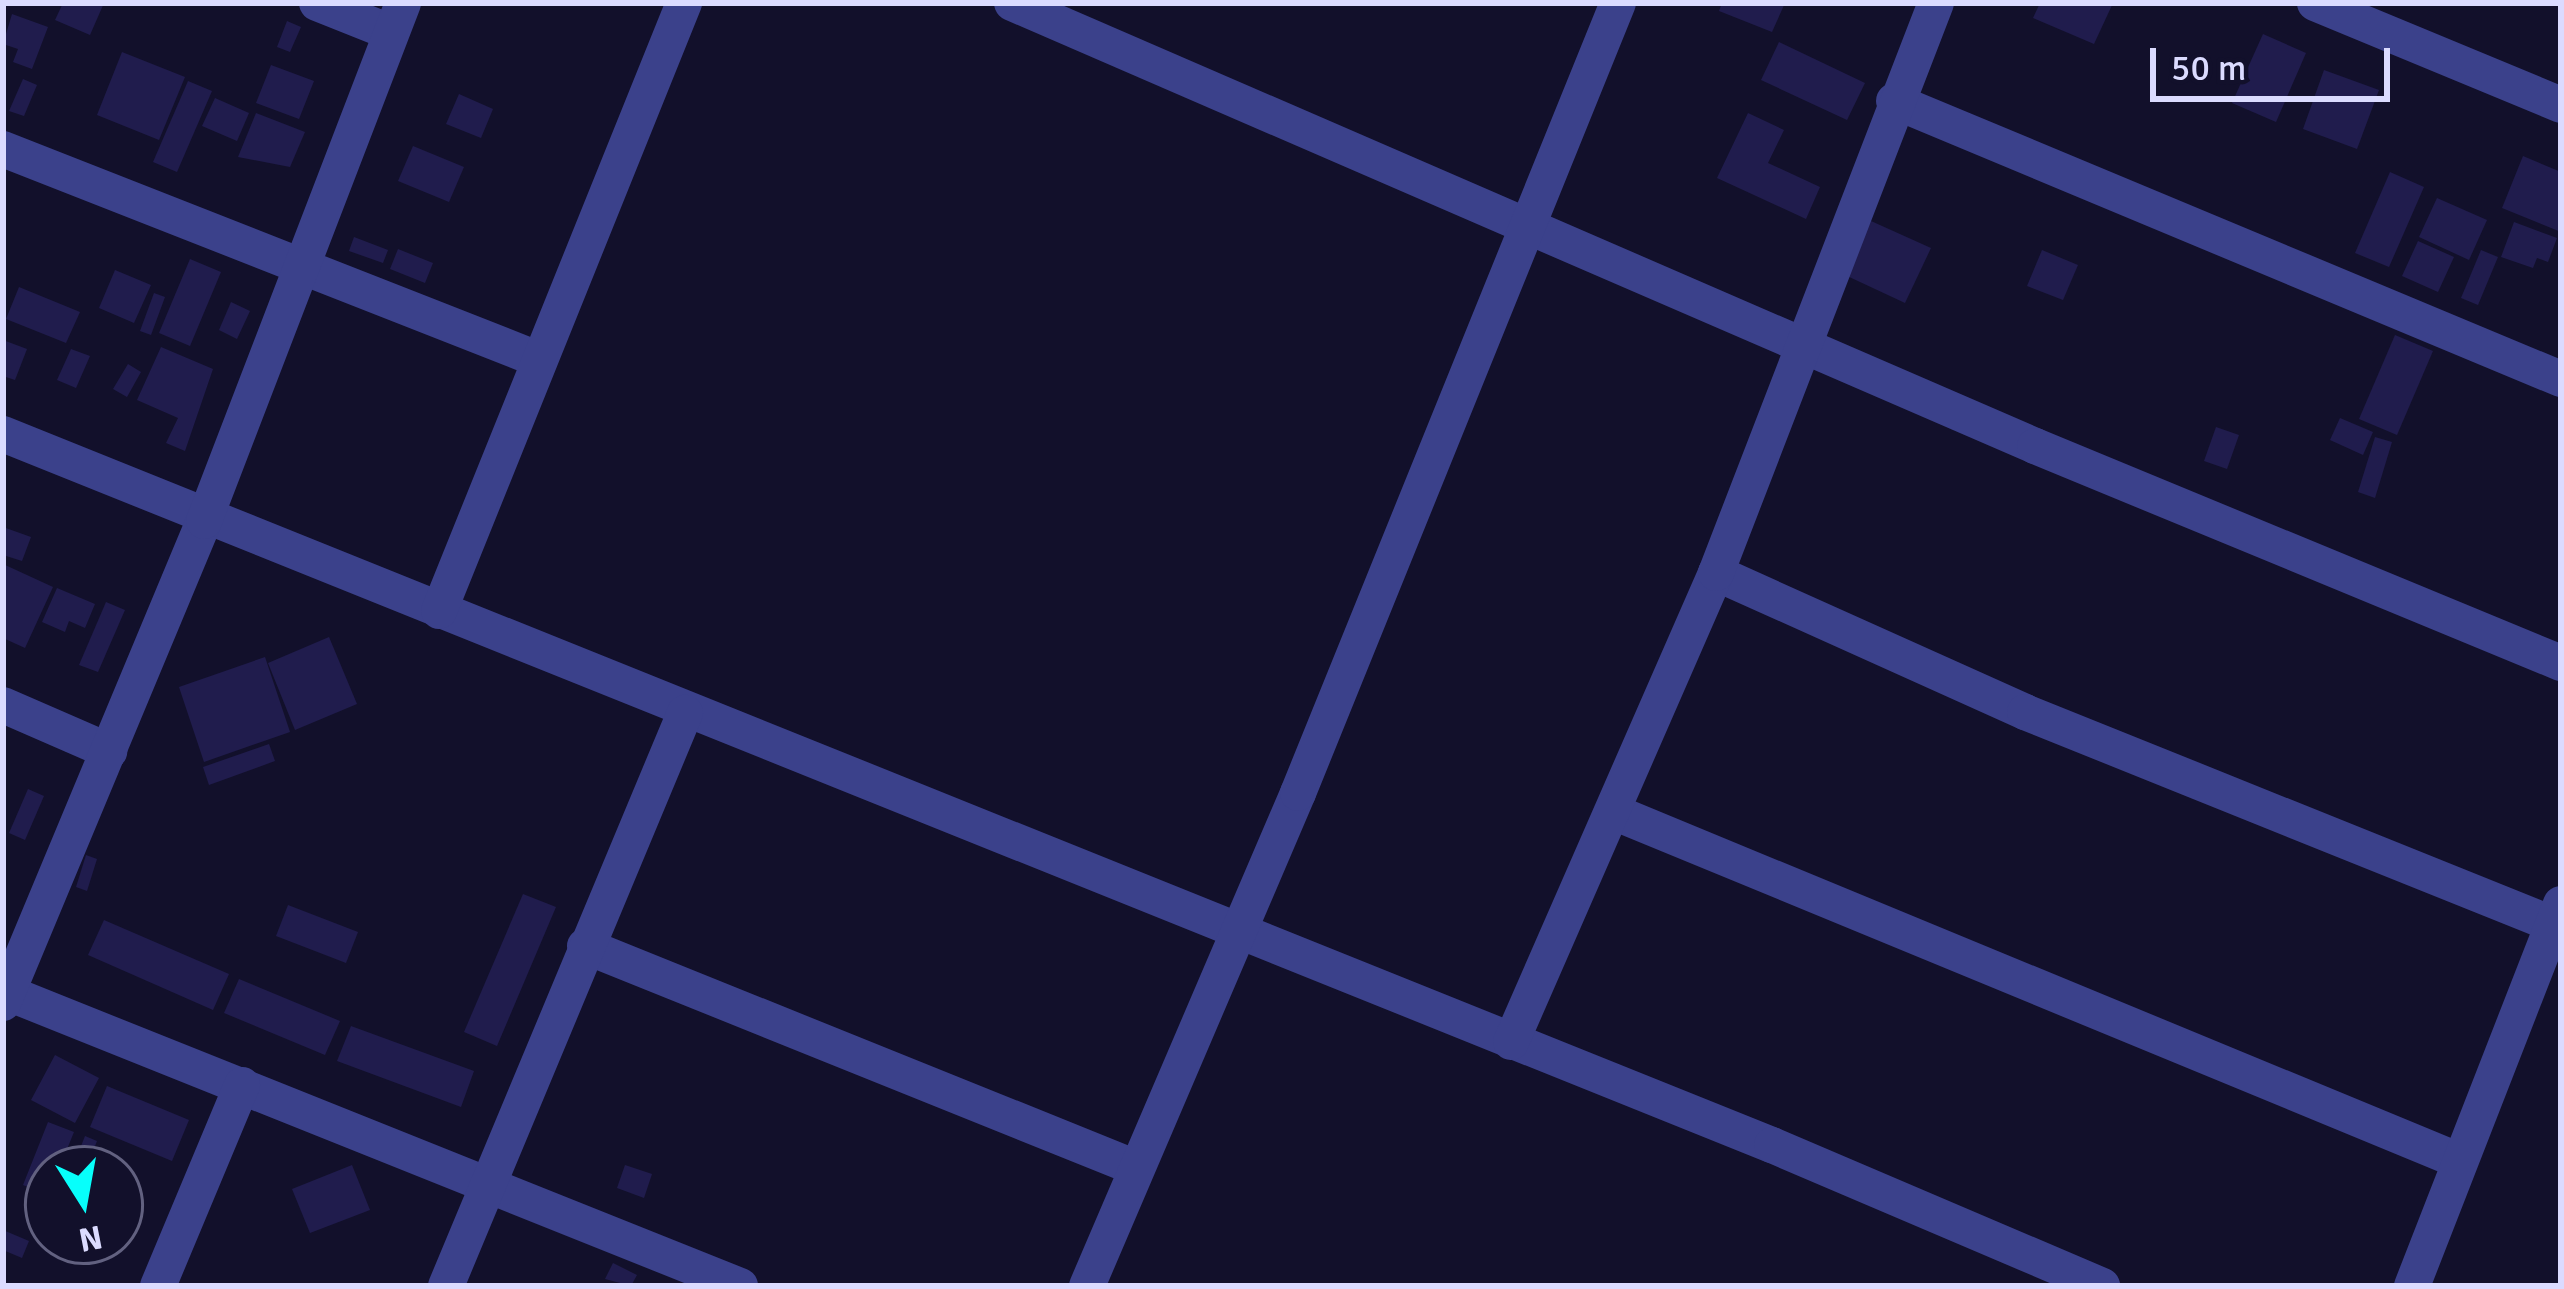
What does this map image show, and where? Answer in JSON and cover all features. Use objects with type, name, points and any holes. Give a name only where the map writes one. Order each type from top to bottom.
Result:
[{"type":"street","points":[[317,3],[396,17],[204,521],[4,996],[242,1085],[740,1286]]},
{"type":"street","points":[[439,611],[535,358],[684,3]]},
{"type":"street","points":[[1012,3],[1802,345],[2561,664]]},
{"type":"street","points":[[1087,1286],[1238,931],[1618,3]]},
{"type":"street","points":[[1511,1042],[1616,813],[1716,573],[1894,101],[1936,3]]},
{"type":"street","points":[[2315,3],[2561,105]]},
{"type":"street","points":[[1894,101],[2561,379]]},
{"type":"street","points":[[3,149],[535,358]]},
{"type":"street","points":[[3,434],[204,521],[1238,931],[2102,1286]]},
{"type":"street","points":[[1716,573],[2044,720],[2557,913],[2412,1286]]},
{"type":"street","points":[[3,705],[109,752]]},
{"type":"street","points":[[446,1286],[685,713]]},
{"type":"street","points":[[1616,813],[2460,1162]]},
{"type":"street","points":[[585,946],[1134,1168]]},
{"type":"street","points":[[158,1286],[242,1085]]},
{"type":"building","points":[[63,3],[104,3],[90,35],[55,20]]},
{"type":"building","points":[[1722,3],[1785,3],[1772,32],[1719,11]]},
{"type":"building","points":[[2040,3],[2113,3],[2094,44],[2033,18]]},
{"type":"building","points":[[12,14],[48,27],[32,69],[13,62],[18,49],[3,44]]},
{"type":"building","points":[[287,21],[301,27],[290,52],[277,47]]},
{"type":"building","points":[[2263,34],[2306,53],[2276,122],[2232,103]]},
{"type":"building","points":[[1779,42],[1865,83],[1847,120],[1761,80]]},
{"type":"building","points":[[122,52],[185,77],[159,140],[97,115]]},
{"type":"building","points":[[271,65],[314,81],[299,119],[256,103]]},
{"type":"building","points":[[2324,70],[2379,90],[2357,149],[2303,129]]},
{"type":"building","points":[[23,79],[37,85],[24,116],[9,111]]},
{"type":"building","points":[[188,81],[212,91],[177,172],[153,162]]},
{"type":"building","points":[[459,94],[493,109],[481,138],[446,124]]},
{"type":"building","points":[[215,98],[249,113],[237,141],[202,126]]},
{"type":"building","points":[[256,113],[305,132],[290,167],[238,157]]},
{"type":"building","points":[[1748,113],[1784,130],[1768,163],[1820,187],[1806,219],[1717,178]]},
{"type":"building","points":[[413,146],[464,167],[449,202],[398,181]]},
{"type":"building","points":[[2523,156],[2561,172],[2561,232],[2502,208]]},
{"type":"building","points":[[2390,172],[2424,187],[2389,267],[2355,253]]},
{"type":"building","points":[[2437,198],[2487,220],[2469,260],[2419,237]]},
{"type":"building","points":[[1871,221],[1931,248],[1905,303],[1845,275]]},
{"type":"building","points":[[2514,222],[2557,238],[2548,262],[2537,258],[2533,268],[2501,257]]},
{"type":"building","points":[[354,237],[388,250],[383,263],[349,251]]},
{"type":"building","points":[[2418,241],[2454,257],[2438,292],[2402,276]]},
{"type":"building","points":[[398,249],[433,263],[425,283],[390,269]]},
{"type":"building","points":[[2042,250],[2078,265],[2063,300],[2027,286]]},
{"type":"building","points":[[2481,250],[2498,257],[2478,305],[2461,298]]},
{"type":"building","points":[[190,259],[221,272],[190,346],[159,333]]},
{"type":"building","points":[[115,270],[151,285],[134,323],[99,308]]},
{"type":"building","points":[[19,287],[80,312],[66,343],[6,319]]},
{"type":"building","points":[[154,293],[165,297],[151,335],[140,331]]},
{"type":"building","points":[[231,302],[250,311],[237,339],[219,330]]},
{"type":"building","points":[[2395,335],[2433,351],[2397,435],[2359,419]]},
{"type":"building","points":[[3,340],[27,349],[15,380],[3,376]]},
{"type":"building","points":[[161,347],[213,369],[185,451],[166,443],[178,418],[137,400]]},
{"type":"building","points":[[71,349],[90,356],[76,388],[57,380]]},
{"type":"building","points":[[128,364],[141,372],[127,397],[113,389]]},
{"type":"building","points":[[2340,418],[2373,432],[2363,455],[2330,440]]},
{"type":"building","points":[[2216,427],[2239,435],[2227,469],[2204,461]]},
{"type":"building","points":[[2375,437],[2392,442],[2375,498],[2358,492]]},
{"type":"building","points":[[3,527],[31,537],[22,561],[3,555]]},
{"type":"building","points":[[3,564],[53,587],[25,648],[3,638]]},
{"type":"building","points":[[57,588],[95,604],[85,628],[69,621],[65,632],[42,622]]},
{"type":"building","points":[[106,602],[125,610],[98,672],[79,665]]},
{"type":"building","points":[[329,637],[357,704],[295,730],[268,663]]},
{"type":"building","points":[[265,657],[290,732],[204,762],[179,687]]},
{"type":"building","points":[[269,744],[275,761],[209,785],[203,767]]},
{"type":"building","points":[[28,789],[44,796],[25,840],[9,833]]},
{"type":"building","points":[[86,855],[97,859],[87,891],[76,887]]},
{"type":"building","points":[[523,894],[556,907],[497,1046],[464,1032]]},
{"type":"building","points":[[288,905],[358,932],[346,963],[276,936]]},
{"type":"building","points":[[104,920],[229,974],[213,1010],[88,955]]},
{"type":"building","points":[[239,979],[340,1021],[325,1055],[224,1013]]},
{"type":"building","points":[[351,1026],[474,1071],[461,1107],[337,1061]]},
{"type":"building","points":[[55,1055],[99,1078],[75,1123],[31,1100]]},
{"type":"building","points":[[107,1086],[189,1120],[172,1161],[144,1149],[144,1145],[90,1127]]},
{"type":"building","points":[[48,1122],[74,1132],[69,1145],[39,1145]]},
{"type":"building","points":[[85,1136],[97,1141],[95,1145],[81,1145]]},
{"type":"building","points":[[352,1165],[370,1210],[310,1233],[292,1189]]},
{"type":"building","points":[[625,1165],[652,1174],[644,1198],[617,1188]]},
{"type":"building","points":[[3,1230],[24,1239],[22,1258],[3,1250]]},
{"type":"building","points":[[613,1263],[637,1275],[631,1286],[605,1279]]}]
